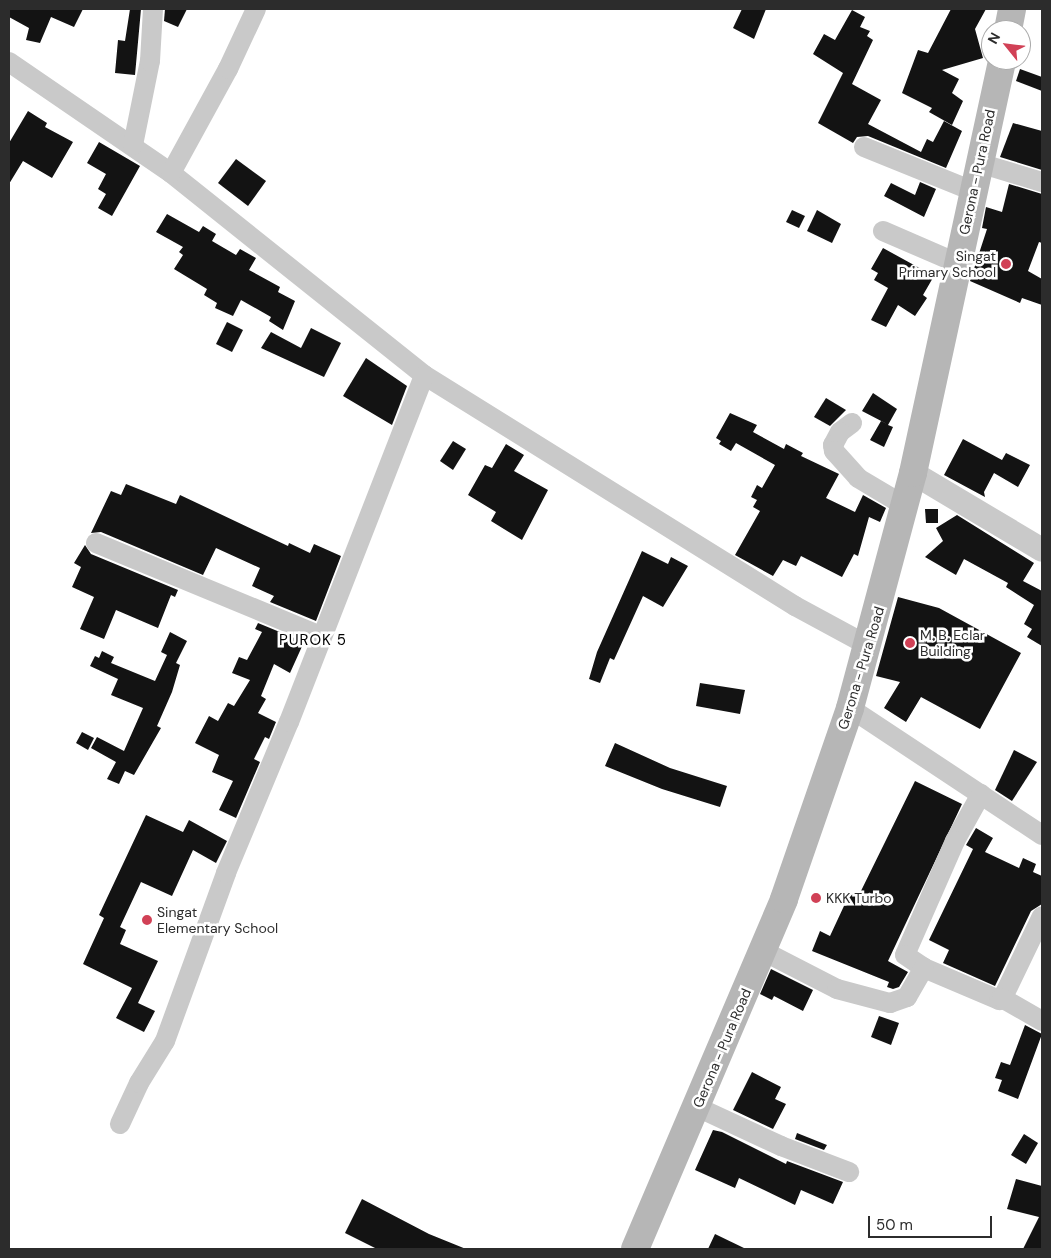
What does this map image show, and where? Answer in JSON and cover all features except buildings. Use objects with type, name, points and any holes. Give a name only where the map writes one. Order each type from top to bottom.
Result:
[{"type":"main road","name":"Gerona - Pura Road","points":[[635,1249],[784,899],[850,708],[869,646],[913,473],[1000,70]]},
{"type":"street","points":[[133,145],[150,61],[153,9]]},
{"type":"street","points":[[171,173],[228,68],[256,9]]},
{"type":"street","points":[[9,62],[133,145],[171,173],[424,376],[787,601],[869,646]]},
{"type":"street","points":[[864,147],[973,191]]},
{"type":"street","points":[[979,163],[1042,182]]},
{"type":"street","points":[[883,231],[957,263]]},
{"type":"street","points":[[120,1124],[139,1084],[165,1041],[226,873],[424,376]]},
{"type":"street","points":[[852,424],[840,432],[834,451],[858,478],[905,506]]},
{"type":"street","points":[[913,473],[1042,550]]},
{"type":"street","points":[[96,544],[321,636]]},
{"type":"street","points":[[850,708],[1042,834]]},
{"type":"street","points":[[981,794],[956,841],[906,950],[907,959],[993,1000],[1002,998],[1042,1021]]},
{"type":"street","points":[[1002,998],[1042,916]]},
{"type":"street","points":[[763,951],[837,989],[890,1004],[907,998],[924,968]]},
{"type":"street","points":[[697,1107],[781,1146],[849,1172]]},
{"type":"place","name":"Singat Primary School","points":[[1006,264]]},
{"type":"place","name":"M. B. Eclar Building","points":[[910,643]]},
{"type":"place","name":"KKK Turbo","points":[[816,898]]},
{"type":"place","name":"Singat Elementary School","points":[[147,920]]},
{"type":"district","name":"PUROK 5","points":[[313,641]]}]
